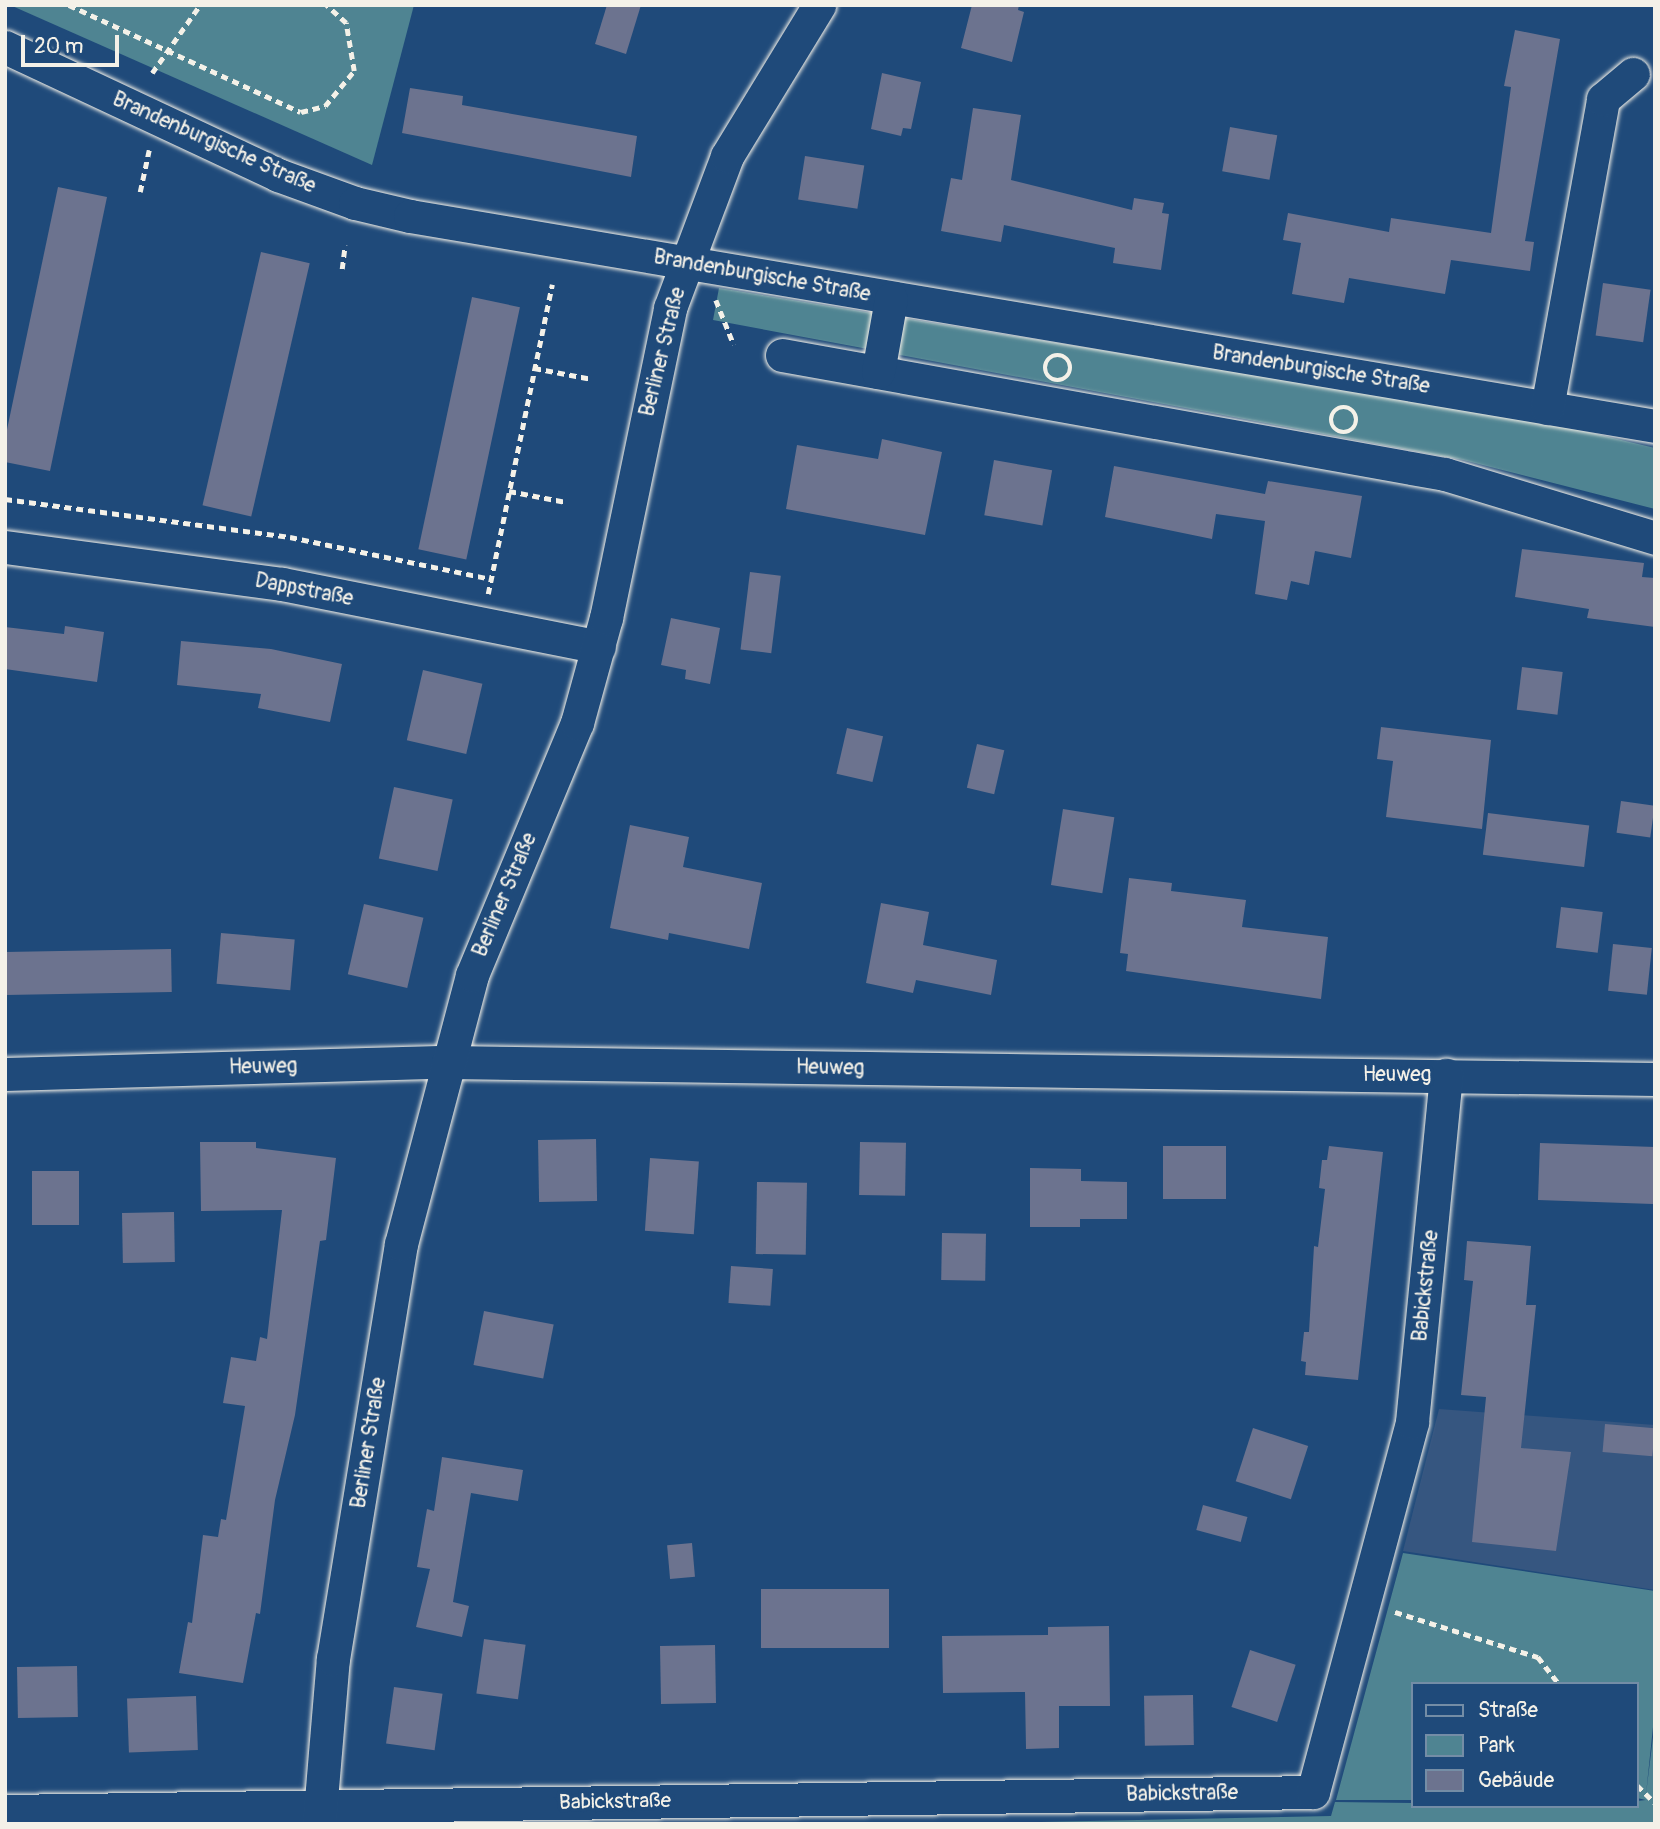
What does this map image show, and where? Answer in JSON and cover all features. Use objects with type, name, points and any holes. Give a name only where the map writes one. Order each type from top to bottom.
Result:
[{"type":"street","name":"Berliner Straße","points":[[320,1815],[333,1660],[401,1244],[448,1062],[472,975],[577,723],[599,647],[667,318],[727,156],[819,5]]},
{"type":"street","name":"Brandenburgische Straße","points":[[5,47],[171,127],[355,204],[891,299],[1655,426]]},
{"type":"street","points":[[1547,408],[1603,99],[1633,74]]},
{"type":"street","points":[[878,372],[891,299]]},
{"type":"street","points":[[782,355],[1445,474],[1652,528]]},
{"type":"street","name":"Dappstraße","points":[[5,547],[282,584],[482,626],[599,647]]},
{"type":"street","name":"Heuweg","points":[[5,1074],[448,1062],[1655,1079]]},
{"type":"street","name":"Babickstraße","points":[[320,1815],[1313,1792],[1412,1422],[1446,1075]]},
{"type":"street","points":[[5,1811],[320,1815]]},
{"type":"path","points":[[69,5],[301,112],[325,106],[355,71],[346,23],[326,5]]},
{"type":"path","points":[[152,73],[167,48],[200,5]]},
{"type":"path","points":[[140,192],[149,150]]},
{"type":"path","points":[[342,270],[345,245]]},
{"type":"path","points":[[482,626],[552,285]]},
{"type":"path","points":[[715,296],[734,345]]},
{"type":"path","points":[[534,368],[592,379]]},
{"type":"path","points":[[509,491],[566,502]]},
{"type":"path","points":[[5,499],[290,537],[491,579]]},
{"type":"path","points":[[1364,1603],[1538,1657],[1557,1682]]},
{"type":"path","points":[[1639,1787],[1655,1803]]},
{"type":"shaded area","points":[[1439,1409],[1655,1425],[1655,1590],[1403,1551]]},
{"type":"green space","points":[[10,5],[414,5],[372,165]]},
{"type":"green space","points":[[719,288],[1554,424],[1655,448],[1655,509],[1463,460],[713,320]]},
{"type":"green space","points":[[1403,1553],[1655,1591],[1655,1708],[1646,1794],[1655,1721],[1655,1824],[945,1824],[1331,1816],[1335,1802],[1412,1803],[1412,1808],[1639,1808],[1639,1801],[1646,1800],[1639,1798],[1639,1682],[1412,1682],[1412,1800],[1336,1800]]},
{"type":"building","points":[[607,5],[641,5],[626,54],[595,44]]},
{"type":"building","points":[[972,5],[1019,5],[1018,10],[1024,12],[1012,62],[961,48]]},
{"type":"building","points":[[1515,30],[1560,39],[1525,241],[1534,242],[1530,271],[1451,260],[1445,294],[1349,278],[1344,303],[1292,294],[1301,243],[1283,240],[1288,213],[1389,232],[1391,218],[1491,233],[1511,87],[1504,86]]},
{"type":"building","points":[[882,73],[921,82],[911,129],[903,128],[901,136],[871,129]]},
{"type":"building","points":[[410,88],[463,96],[462,105],[637,136],[631,177],[402,133]]},
{"type":"building","points":[[973,108],[1021,115],[1011,180],[1132,210],[1134,198],[1164,203],[1162,213],[1169,214],[1161,270],[1113,263],[1115,248],[1004,225],[1001,242],[941,231],[951,178],[962,180]]},
{"type":"building","points":[[1230,127],[1277,135],[1269,180],[1222,171]]},
{"type":"building","points":[[805,156],[864,165],[857,209],[798,199]]},
{"type":"building","points":[[58,187],[107,197],[50,471],[5,462],[5,439]]},
{"type":"building","points":[[261,252],[310,263],[251,517],[203,505]]},
{"type":"building","points":[[1603,283],[1651,290],[1643,342],[1596,335]]},
{"type":"building","points":[[472,297],[520,307],[466,560],[418,549]]},
{"type":"building","points":[[882,439],[942,452],[925,535],[786,509],[797,445],[878,459]]},
{"type":"building","points":[[994,460],[1052,470],[1042,525],[984,515]]},
{"type":"building","points":[[1114,466],[1265,494],[1268,481],[1362,496],[1351,558],[1315,551],[1309,585],[1291,581],[1287,600],[1255,594],[1265,521],[1216,514],[1212,539],[1105,517]]},
{"type":"building","points":[[1522,549],[1644,563],[1642,577],[1655,578],[1655,627],[1587,618],[1589,609],[1515,597]]},
{"type":"building","points":[[750,572],[781,576],[771,653],[740,649]]},
{"type":"building","points":[[671,618],[720,628],[710,684],[685,679],[686,670],[661,665]]},
{"type":"building","points":[[65,626],[104,632],[97,682],[5,669],[5,627],[64,634]]},
{"type":"building","points":[[181,641],[271,649],[342,664],[330,722],[258,708],[261,694],[177,685]]},
{"type":"building","points":[[1522,667],[1563,672],[1557,715],[1517,710]]},
{"type":"building","points":[[423,670],[482,684],[466,754],[407,740]]},
{"type":"building","points":[[1381,727],[1491,740],[1482,829],[1386,817],[1393,761],[1377,759]]},
{"type":"building","points":[[847,728],[883,736],[872,782],[836,774]]},
{"type":"building","points":[[977,744],[1004,750],[994,794],[967,788]]},
{"type":"building","points":[[394,787],[453,799],[438,871],[379,858]]},
{"type":"building","points":[[1621,801],[1655,806],[1650,837],[1617,833]]},
{"type":"building","points":[[1063,809],[1114,817],[1102,893],[1051,885]]},
{"type":"building","points":[[1488,813],[1589,825],[1584,867],[1483,855]]},
{"type":"building","points":[[630,825],[689,837],[683,867],[762,883],[749,949],[669,933],[668,940],[610,928]]},
{"type":"building","points":[[1129,878],[1172,883],[1171,891],[1246,900],[1242,927],[1328,937],[1321,999],[1126,971],[1128,954],[1120,953]]},
{"type":"building","points":[[881,903],[929,912],[923,945],[997,960],[991,995],[916,980],[913,993],[866,983]]},
{"type":"building","points":[[364,904],[423,918],[407,988],[348,974]]},
{"type":"building","points":[[1561,907],[1603,912],[1598,953],[1556,948]]},
{"type":"building","points":[[221,933],[295,939],[290,990],[217,984]]},
{"type":"building","points":[[1613,944],[1652,948],[1647,995],[1608,991]]},
{"type":"building","points":[[171,949],[172,992],[6,995],[5,952]]},
{"type":"building","points":[[596,1139],[597,1201],[539,1202],[538,1140]]},
{"type":"building","points":[[200,1142],[256,1142],[256,1148],[336,1158],[326,1240],[320,1241],[295,1415],[275,1500],[260,1614],[256,1613],[243,1683],[179,1673],[188,1622],[192,1623],[203,1535],[218,1537],[221,1519],[226,1520],[245,1406],[223,1403],[231,1357],[256,1361],[260,1337],[267,1339],[282,1210],[201,1211]]},
{"type":"building","points":[[860,1142],[906,1143],[905,1196],[859,1195]]},
{"type":"building","points":[[1540,1143],[1655,1147],[1653,1204],[1538,1200]]},
{"type":"building","points":[[1163,1146],[1226,1146],[1226,1199],[1163,1199]]},
{"type":"building","points":[[1329,1146],[1383,1152],[1358,1380],[1305,1375],[1306,1362],[1301,1361],[1304,1332],[1309,1332],[1314,1246],[1318,1247],[1325,1189],[1319,1188],[1322,1160],[1327,1160]]},
{"type":"building","points":[[650,1158],[699,1161],[694,1234],[645,1231]]},
{"type":"building","points":[[1030,1168],[1081,1169],[1081,1181],[1127,1182],[1127,1219],[1080,1219],[1080,1227],[1030,1227]]},
{"type":"building","points":[[32,1171],[79,1171],[79,1225],[32,1225]]},
{"type":"building","points":[[757,1182],[807,1183],[806,1255],[756,1254]]},
{"type":"building","points":[[174,1212],[175,1262],[123,1263],[122,1213]]},
{"type":"building","points":[[942,1233],[986,1234],[985,1281],[941,1280]]},
{"type":"building","points":[[1467,1241],[1531,1246],[1526,1305],[1536,1305],[1521,1448],[1571,1452],[1556,1551],[1472,1542],[1486,1397],[1461,1395],[1473,1281],[1464,1280]]},
{"type":"building","points":[[731,1266],[773,1269],[770,1306],[728,1303]]},
{"type":"building","points":[[484,1311],[554,1325],[543,1379],[474,1365]]},
{"type":"building","points":[[1605,1424],[1655,1428],[1652,1456],[1603,1452]]},
{"type":"building","points":[[1253,1428],[1308,1446],[1291,1499],[1236,1481]]},
{"type":"building","points":[[442,1457],[523,1470],[518,1501],[471,1493],[453,1602],[469,1606],[462,1637],[416,1627],[430,1569],[417,1567],[427,1509],[434,1511]]},
{"type":"building","points":[[1203,1505],[1247,1517],[1241,1542],[1196,1530]]},
{"type":"building","points":[[692,1543],[695,1577],[670,1579],[667,1545]]},
{"type":"building","points":[[761,1589],[889,1589],[889,1648],[761,1648]]},
{"type":"building","points":[[1109,1626],[1110,1706],[1059,1706],[1059,1748],[1026,1749],[1025,1692],[943,1693],[942,1636],[1048,1635],[1048,1627]]},
{"type":"building","points":[[484,1639],[526,1645],[518,1699],[476,1693]]},
{"type":"building","points":[[715,1645],[716,1703],[661,1704],[660,1646]]},
{"type":"building","points":[[1250,1650],[1296,1665],[1277,1722],[1231,1707]]},
{"type":"building","points":[[77,1666],[78,1717],[18,1718],[17,1667]]},
{"type":"building","points":[[394,1687],[443,1694],[435,1750],[386,1743]]},
{"type":"building","points":[[1193,1695],[1194,1745],[1145,1746],[1144,1696]]},
{"type":"building","points":[[196,1696],[198,1750],[129,1752],[127,1698]]}]
